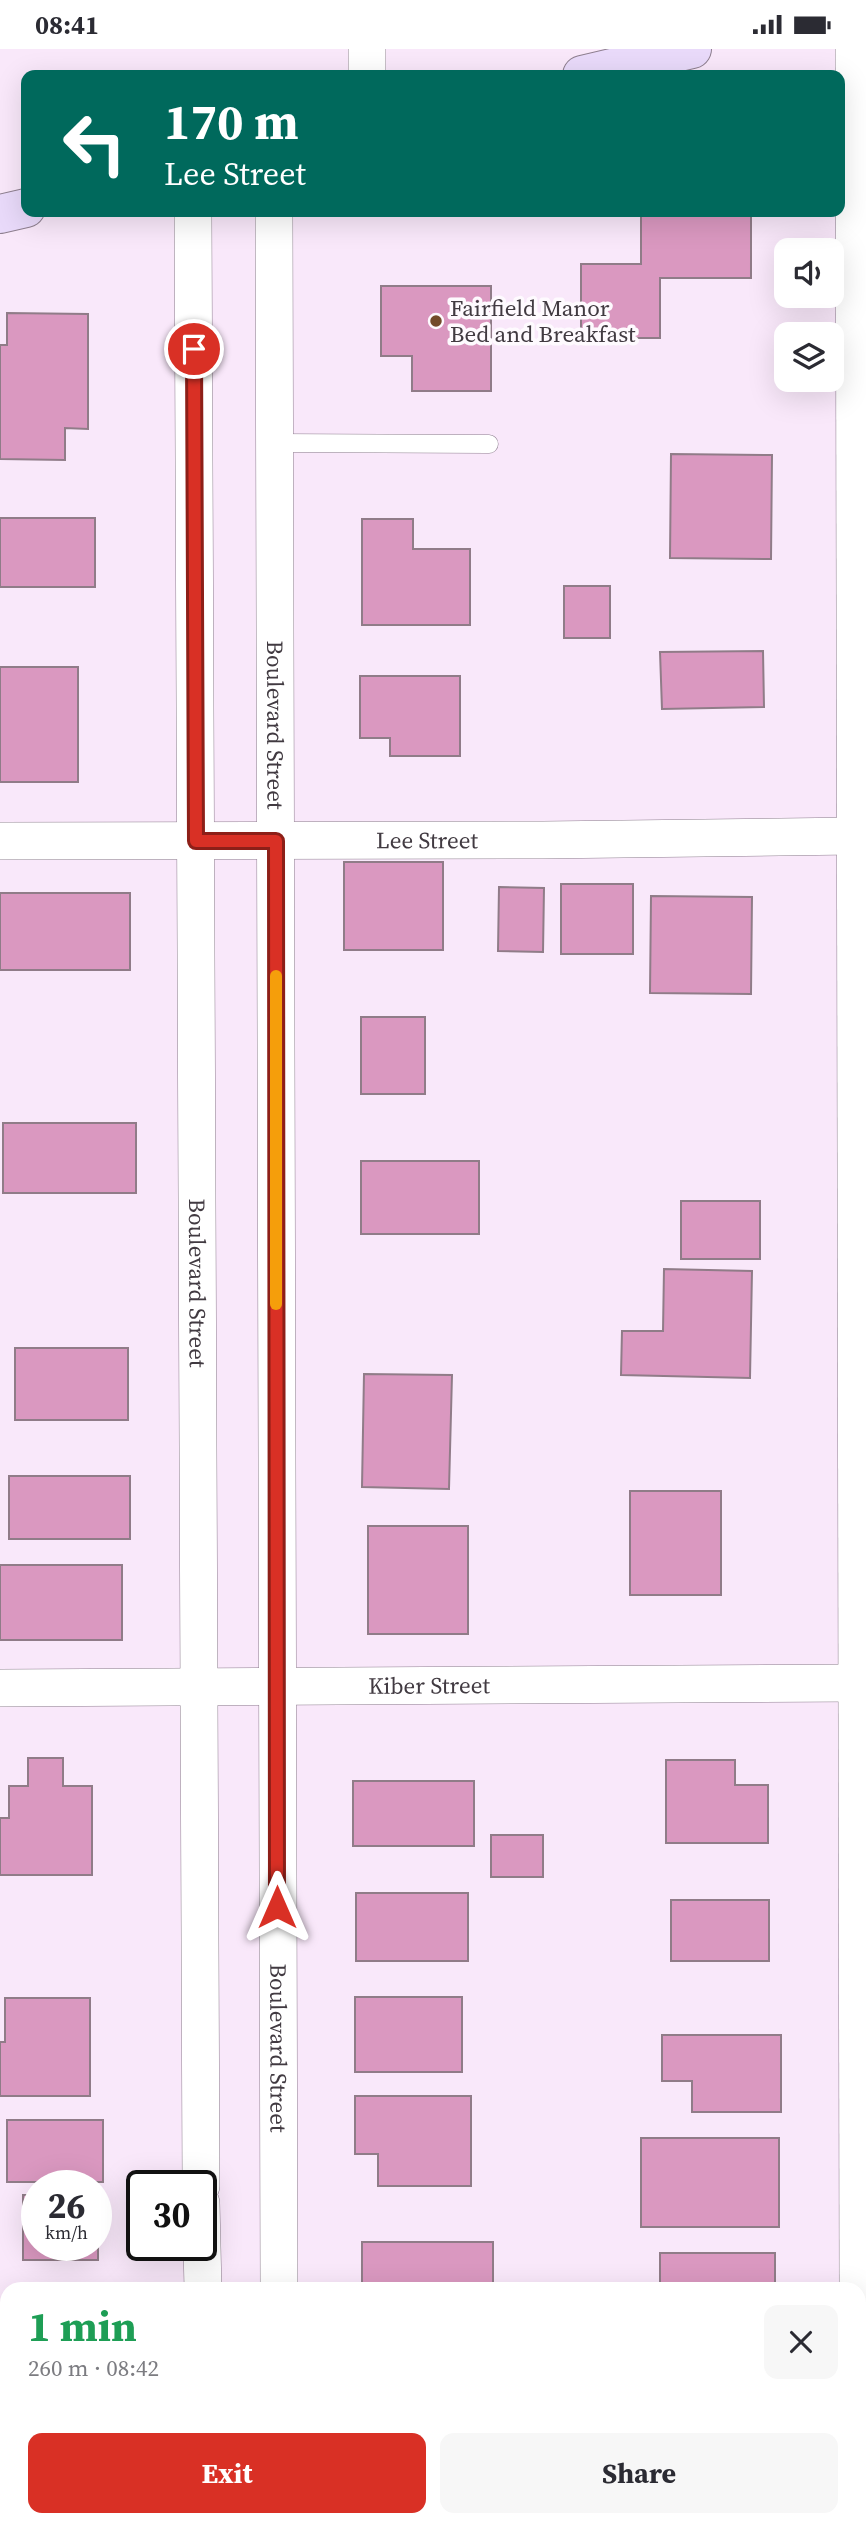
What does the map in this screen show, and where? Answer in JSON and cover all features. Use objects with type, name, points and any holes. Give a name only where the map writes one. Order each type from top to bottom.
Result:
[{"type":"street","points":[[367,49],[367,70]]},
{"type":"street","points":[[603,70],[692,49]]},
{"type":"street","points":[[854,49],[858,2282]]},
{"type":"street","points":[[0,214],[21,209]]},
{"type":"street","name":"Boulevard Street","points":[[193,217],[201,2170]]},
{"type":"street","name":"Boulevard Street","points":[[274,217],[279,2282]]},
{"type":"street","name":"Lee Street","points":[[0,841],[854,836]]},
{"type":"street","name":"Kiber Street","points":[[0,1688],[199,1688],[277,1684],[856,1683]]},
{"type":"street","points":[[202,2261],[203,2282]]},
{"type":"lane","points":[[274,443],[489,444]]},
{"type":"building","points":[[641,217],[751,217],[751,278],[660,278],[660,338],[581,338],[581,264],[641,264]]},
{"type":"building","name":"Fairfield Manor Bed and Breakfast","points":[[381,286],[491,286],[491,391],[412,391],[412,356],[381,356]]},
{"type":"building","points":[[7,313],[88,314],[88,429],[65,428],[65,460],[0,459],[0,345],[7,345]]},
{"type":"building","points":[[671,454],[772,455],[771,559],[670,558]]},
{"type":"building","points":[[0,518],[95,518],[95,587],[0,587]]},
{"type":"building","points":[[362,519],[413,519],[413,549],[470,549],[470,625],[362,625]]},
{"type":"building","points":[[564,586],[610,586],[610,638],[564,638]]},
{"type":"building","points":[[763,651],[764,707],[662,709],[660,652]]},
{"type":"building","points":[[0,667],[78,667],[78,782],[0,782]]},
{"type":"building","points":[[360,676],[460,676],[460,756],[390,756],[390,738],[360,738]]},
{"type":"building","points":[[344,862],[443,862],[443,950],[344,950]]},
{"type":"building","points":[[561,884],[633,884],[633,954],[561,954]]},
{"type":"building","points":[[499,887],[544,888],[543,952],[498,951]]},
{"type":"building","points":[[0,893],[130,893],[130,970],[0,970]]},
{"type":"building","points":[[651,896],[752,897],[751,994],[650,993]]},
{"type":"building","points":[[361,1017],[425,1017],[425,1094],[361,1094]]},
{"type":"building","points":[[3,1123],[136,1123],[136,1193],[3,1193]]},
{"type":"building","points":[[361,1161],[479,1161],[479,1234],[361,1234]]},
{"type":"building","points":[[681,1201],[760,1201],[760,1259],[681,1259]]},
{"type":"building","points":[[664,1269],[752,1271],[750,1378],[621,1375],[622,1331],[663,1331]]},
{"type":"building","points":[[15,1348],[128,1348],[128,1420],[15,1420]]},
{"type":"building","points":[[364,1374],[452,1375],[449,1489],[362,1487]]},
{"type":"building","points":[[9,1476],[130,1476],[130,1539],[9,1539]]},
{"type":"building","points":[[630,1491],[721,1491],[721,1595],[630,1595]]},
{"type":"building","points":[[368,1526],[468,1526],[468,1634],[368,1634]]},
{"type":"building","points":[[0,1565],[122,1565],[122,1640],[0,1640]]},
{"type":"building","points":[[28,1758],[63,1758],[63,1786],[92,1786],[92,1875],[0,1875],[0,1818],[9,1818],[9,1786],[28,1786]]},
{"type":"building","points":[[666,1760],[735,1760],[735,1785],[768,1785],[768,1843],[666,1843]]},
{"type":"building","points":[[353,1781],[474,1781],[474,1846],[353,1846]]},
{"type":"building","points":[[491,1835],[543,1835],[543,1877],[491,1877]]},
{"type":"building","points":[[356,1893],[468,1893],[468,1961],[356,1961]]},
{"type":"building","points":[[671,1900],[769,1900],[769,1961],[671,1961]]},
{"type":"building","points":[[355,1997],[462,1997],[462,2072],[355,2072]]},
{"type":"building","points":[[5,1998],[90,1998],[90,2096],[0,2096],[0,2042],[5,2042]]},
{"type":"building","points":[[662,2035],[781,2035],[781,2112],[692,2112],[692,2081],[662,2081]]},
{"type":"building","points":[[355,2096],[471,2096],[471,2186],[378,2186],[378,2154],[355,2154]]},
{"type":"building","points":[[7,2120],[103,2120],[103,2170],[21,2170],[21,2182],[7,2182]]},
{"type":"building","points":[[641,2138],[779,2138],[779,2227],[641,2227]]},
{"type":"building","points":[[362,2242],[493,2242],[493,2282],[362,2282]]},
{"type":"building","points":[[660,2253],[775,2253],[775,2282],[660,2282]]},
{"type":"slow traffic","points":[[276,976],[276,1304]]},
{"type":"place","name":"Fairfield Manor Bed and Breakfast","points":[[436,321]]},
{"type":"route","points":[[194,349],[196,841],[276,841],[277,1907]]}]
